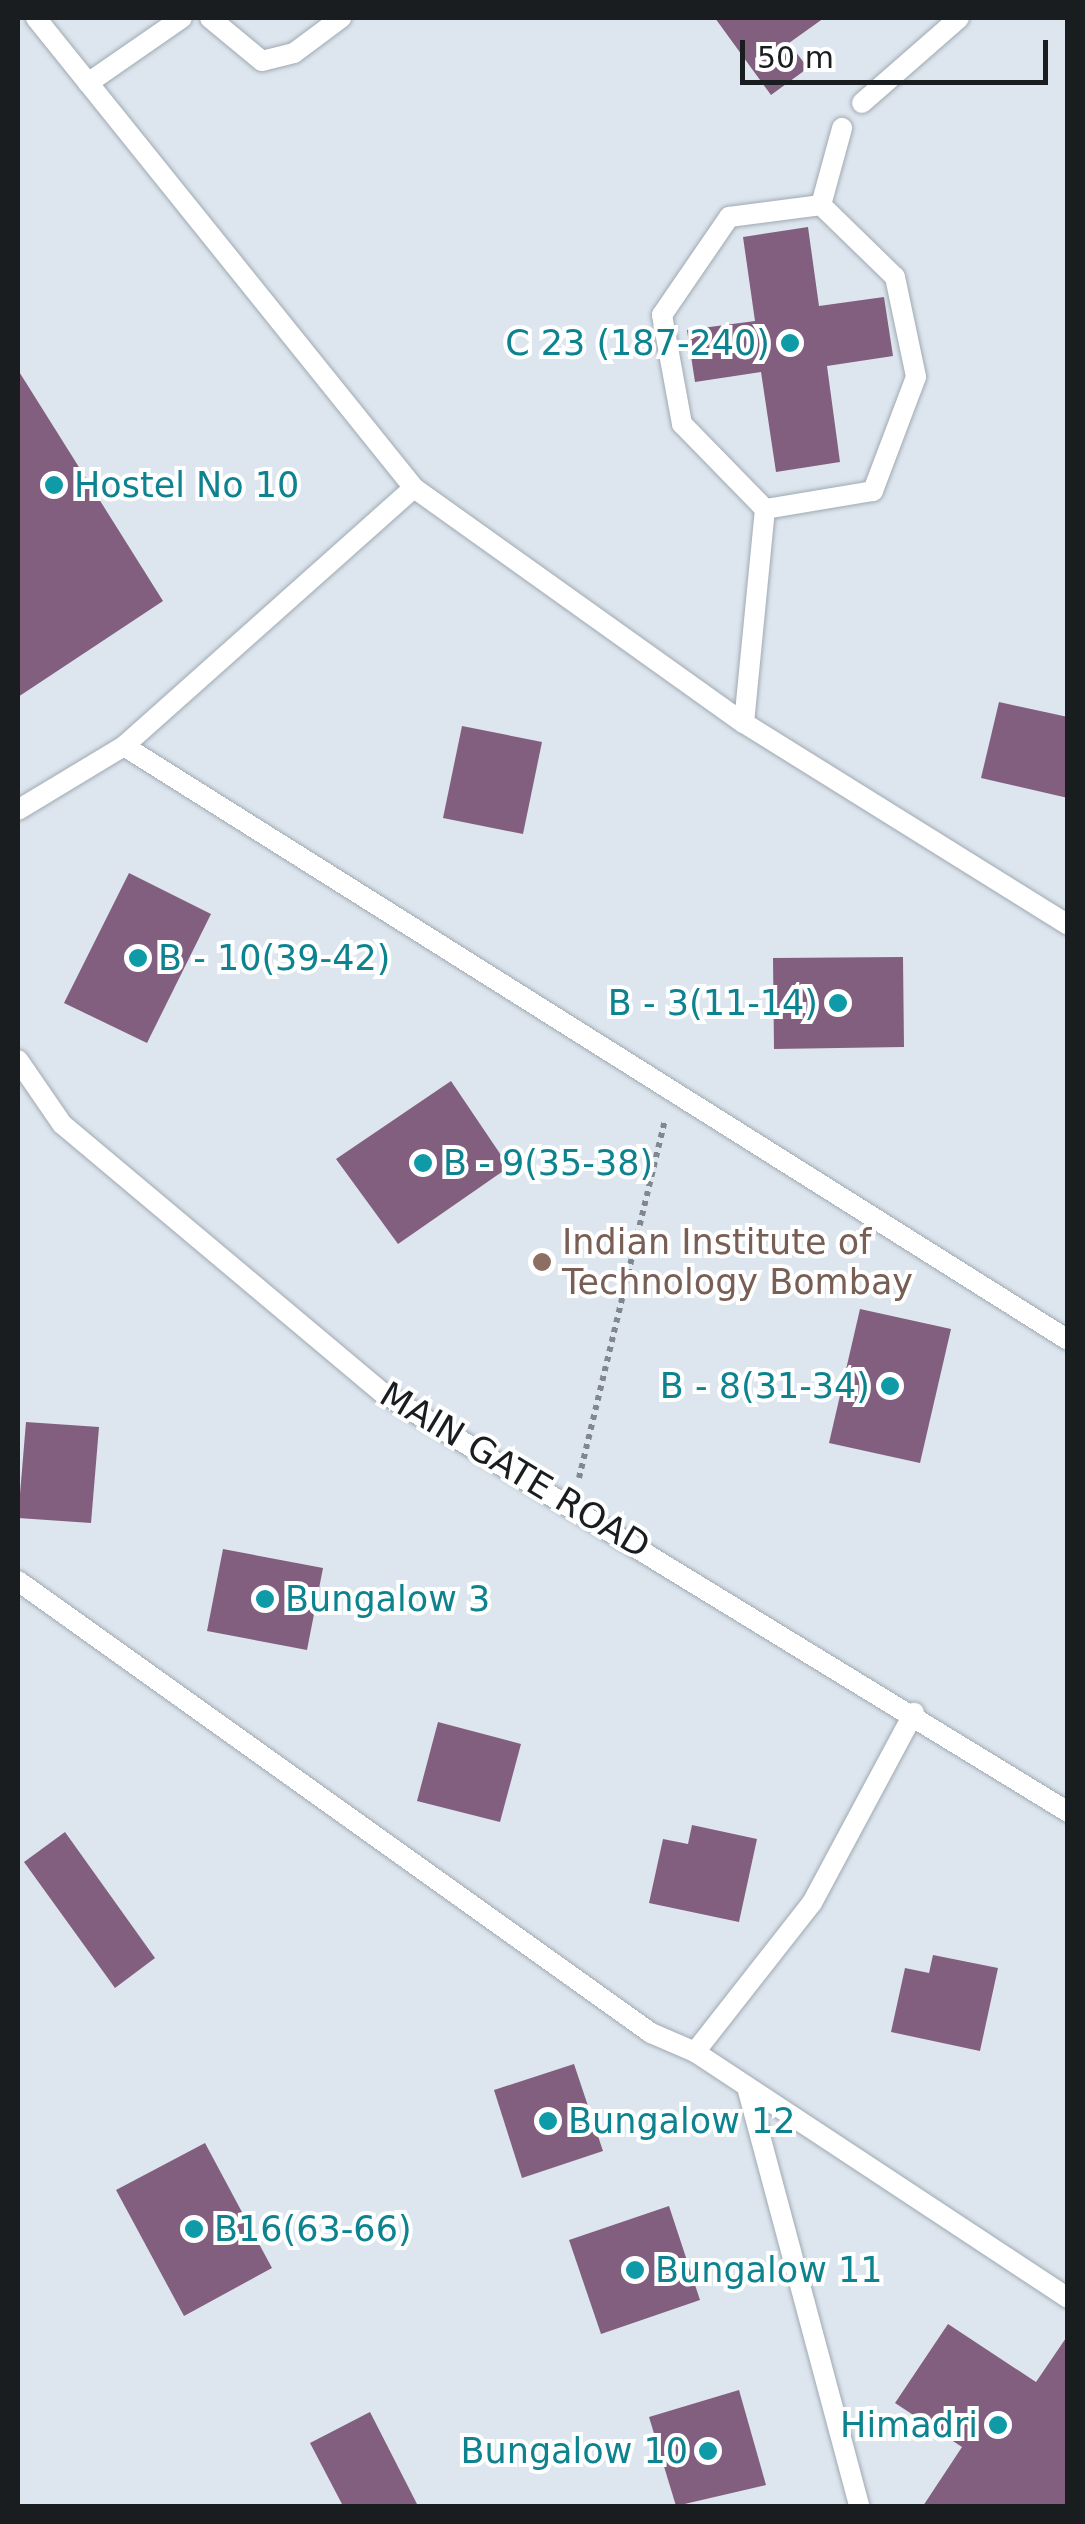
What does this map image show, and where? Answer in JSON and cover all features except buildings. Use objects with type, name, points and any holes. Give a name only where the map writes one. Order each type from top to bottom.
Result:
[{"type":"lane","points":[[36,18],[414,488],[744,724],[1068,925]]},
{"type":"lane","points":[[88,83],[182,18]]},
{"type":"lane","points":[[210,18],[262,61],[294,53],[341,18]]},
{"type":"lane","points":[[862,103],[959,18]]},
{"type":"lane","points":[[821,205],[842,128]]},
{"type":"lane","points":[[765,508],[682,424],[662,315],[730,218],[821,205]]},
{"type":"lane","points":[[765,508],[872,491],[916,377],[895,277],[821,205]]},
{"type":"lane","points":[[18,810],[124,746],[414,488]]},
{"type":"lane","points":[[744,724],[765,508]]},
{"type":"lane","points":[[124,746],[1068,1340]]},
{"type":"lane","name":"MAIN GATE ROAD","points":[[18,1060],[62,1124],[383,1393],[573,1504],[1068,1812]]},
{"type":"lane","points":[[18,1580],[651,2033],[694,2052],[1068,2298]]},
{"type":"lane","points":[[694,2052],[812,1903],[914,1713]]},
{"type":"lane","points":[[747,2087],[859,2506]]},
{"type":"path","points":[[573,1504],[672,1091]]},
{"type":"place","name":"C 23 (187-240)","points":[[790,343]]},
{"type":"place","name":"Hostel No 10","points":[[54,485]]},
{"type":"place","name":"B - 10(39-42)","points":[[138,958]]},
{"type":"place","name":"B - 3(11-14)","points":[[838,1003]]},
{"type":"place","name":"B - 9(35-38)","points":[[423,1163]]},
{"type":"place","name":"Indian Institute of Technology Bombay","points":[[542,1262]]},
{"type":"place","name":"B - 8(31-34)","points":[[890,1386]]},
{"type":"place","name":"Bungalow 3","points":[[265,1599]]},
{"type":"place","name":"Bungalow 12","points":[[548,2121]]},
{"type":"place","name":"B16(63-66)","points":[[194,2229]]},
{"type":"place","name":"Bungalow 11","points":[[635,2270]]},
{"type":"place","name":"Himadri","points":[[998,2425]]},
{"type":"place","name":"Bungalow 10","points":[[708,2451]]}]
